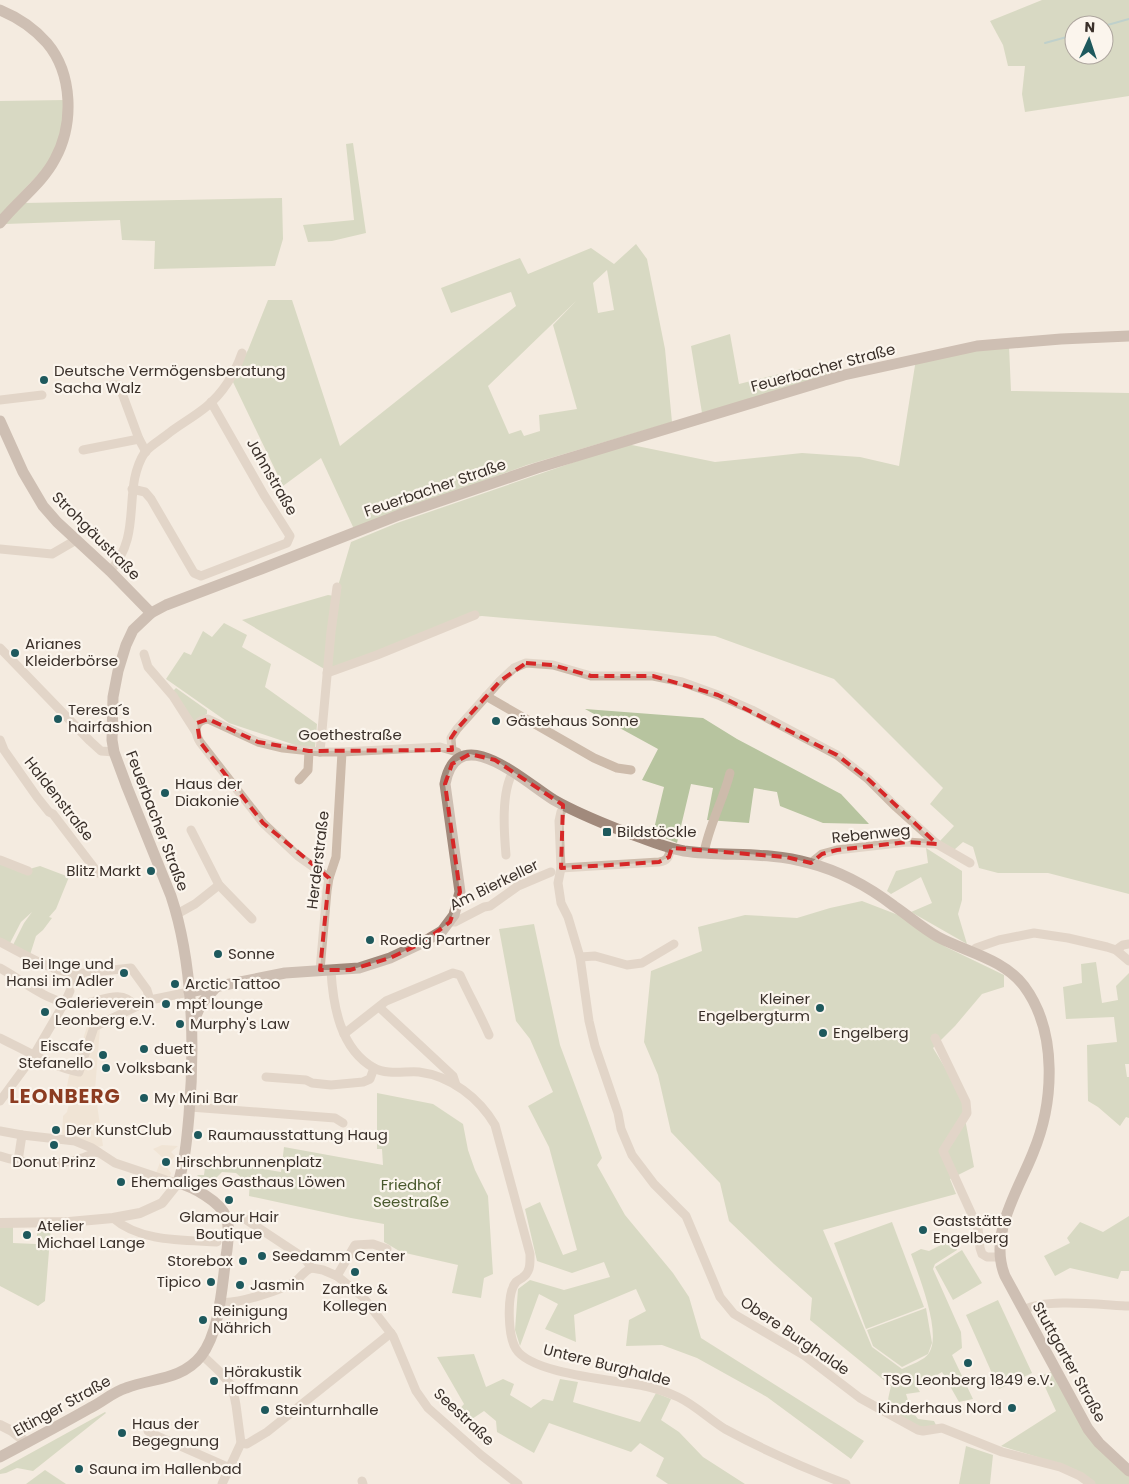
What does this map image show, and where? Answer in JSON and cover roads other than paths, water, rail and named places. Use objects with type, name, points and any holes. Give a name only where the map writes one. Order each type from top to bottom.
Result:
[{"type":"main road","points":[[0,10],[23,22],[47,44],[63,76],[69,108],[62,144],[55,160],[33,188],[0,223]]},
{"type":"main road","name":"Feuerbacher Straße","points":[[192,1027],[177,914],[114,752],[112,740],[113,697],[118,671],[126,645],[134,630],[151,613],[166,605],[399,515],[537,468],[844,375],[977,346],[1060,339],[1129,336]]},
{"type":"main road","name":"Strohgäustraße","points":[[0,421],[12,450],[36,497],[57,522],[110,571],[151,613]]},
{"type":"main road","name":"Stuttgarter Straße","points":[[464,756],[470,754],[480,755],[495,760],[565,806],[604,823],[672,848],[704,853],[786,857],[811,863],[846,877],[872,890],[935,936],[1005,968],[1016,977],[1025,987],[1045,1034],[1048,1054],[1048,1088],[1041,1130],[1004,1225],[999,1245],[999,1257],[1005,1276],[1088,1429],[1099,1443],[1129,1471]]},
{"type":"main road","points":[[188,992],[285,972],[359,968],[390,958],[442,931],[450,922],[458,905],[460,892],[444,784],[447,772],[452,764],[464,756]]},
{"type":"main road","points":[[216,987],[201,1004],[192,1027],[190,1107],[185,1153],[178,1183],[194,1188],[207,1197],[220,1207],[227,1218]]},
{"type":"main road","name":"Eltinger Straße","points":[[0,1458],[119,1390],[186,1370],[202,1355],[212,1334],[219,1302],[228,1244],[227,1218]]},
{"type":"street","points":[[110,571],[119,558],[129,536],[132,489],[146,452],[211,402],[231,377],[242,353]]},
{"type":"street","points":[[112,385],[119,385],[139,439],[146,452]]},
{"type":"street","points":[[0,400],[42,395]]},
{"type":"street","name":"Jahnstraße","points":[[132,489],[145,492],[151,499],[194,573],[201,576],[287,543],[290,536],[264,496],[211,402]]},
{"type":"street","points":[[83,450],[139,439]]},
{"type":"street","points":[[0,549],[52,554],[76,540]]},
{"type":"street","points":[[320,752],[337,587]]},
{"type":"street","points":[[327,673],[475,615]]},
{"type":"street","points":[[0,648],[90,741],[102,751],[114,752]]},
{"type":"street","points":[[144,654],[148,667],[173,696],[197,735],[263,823],[298,856],[329,878]]},
{"type":"street","points":[[452,750],[454,734],[486,696],[514,668],[526,663],[553,665],[591,676],[653,676],[682,682],[752,710],[837,755],[868,779],[937,844],[970,863]]},
{"type":"street","points":[[486,696],[594,758],[617,768],[631,770]]},
{"type":"street","name":"Goethestraße","points":[[197,735],[197,723],[208,719],[258,742],[283,748],[342,752],[440,747],[464,756]]},
{"type":"street","name":"Haldenstraße","points":[[0,740],[8,756],[37,797],[49,812],[53,814],[98,874]]},
{"type":"street","points":[[299,780],[308,770],[309,751]]},
{"type":"street","name":"Herderstraße","points":[[326,970],[329,878],[336,857],[342,752]]},
{"type":"street","points":[[506,855],[504,831],[506,801],[509,778],[513,772]]},
{"type":"street","points":[[704,853],[709,830],[720,806],[730,773]]},
{"type":"street","name":"Obere Burghalde","points":[[565,806],[559,821],[561,868],[558,883],[561,903],[568,917],[580,957],[589,1021],[595,1046],[618,1113],[621,1129],[632,1155],[641,1168],[686,1216],[720,1297],[734,1314],[804,1356],[860,1398],[918,1430],[942,1428],[1002,1452],[1060,1467],[1080,1476],[1091,1484]]},
{"type":"street","points":[[191,830],[219,885],[252,919]]},
{"type":"street","name":"Rebenweg","points":[[811,863],[822,854],[838,850],[907,842],[937,844]]},
{"type":"street","name":"Am Bierkeller","points":[[561,868],[665,861],[669,857],[672,848]]},
{"type":"street","points":[[0,860],[28,871]]},
{"type":"street","name":"Am Bierkeller","points":[[450,922],[455,922],[484,907],[490,906],[518,886],[551,872]]},
{"type":"street","points":[[177,914],[195,904],[219,885]]},
{"type":"street","points":[[972,952],[976,948],[999,940],[1034,933],[1076,939],[1116,950],[1129,961]]},
{"type":"street","points":[[0,942],[72,979],[122,968],[131,968],[147,990],[150,1000]]},
{"type":"street","points":[[580,957],[594,956],[627,965],[642,963],[674,944]]},
{"type":"street","points":[[1116,950],[1123,945],[1129,944]]},
{"type":"street","points":[[0,968],[64,1004],[80,1004],[113,997],[132,1001],[136,1006]]},
{"type":"street","points":[[266,1077],[306,1080],[312,1083],[331,1085],[370,1080],[374,1068],[352,1049],[344,1034],[339,1022],[326,970]]},
{"type":"street","points":[[344,1034],[386,1001],[453,973],[460,975],[489,1035]]},
{"type":"street","points":[[0,1101],[34,1055],[64,1004],[72,979]]},
{"type":"street","points":[[0,1038],[34,1055],[79,1072],[94,1027],[150,1000],[188,992]]},
{"type":"street","name":"Untere Burghalde","points":[[379,1007],[453,1076],[456,1084]]},
{"type":"street","points":[[935,1038],[966,1102],[967,1113],[943,1151],[978,1228],[982,1254],[988,1257],[999,1257]]},
{"type":"street","name":"Untere Burghalde","points":[[374,1068],[387,1071],[419,1072],[456,1084],[480,1104],[495,1125],[530,1254],[528,1272],[516,1282],[511,1295],[509,1313],[511,1332],[516,1348],[525,1357],[541,1364],[584,1376],[650,1387],[678,1397],[717,1424],[761,1448],[846,1484]]},
{"type":"street","points":[[190,1107],[335,1118],[343,1123]]},
{"type":"street","points":[[0,1130],[22,1135],[84,1143],[115,1163],[178,1183],[162,1203],[140,1213],[113,1218],[70,1222],[0,1222]]},
{"type":"street","points":[[18,1160],[22,1135]]},
{"type":"street","points":[[0,1156],[32,1162],[67,1162],[98,1152]]},
{"type":"street","points":[[113,1218],[120,1224],[141,1234],[217,1242]]},
{"type":"street","name":"Seestraße","points":[[227,1218],[245,1219],[304,1258],[312,1268],[337,1276],[363,1296],[390,1333],[416,1391],[428,1408],[513,1482]]},
{"type":"street","points":[[337,1276],[355,1245],[373,1244],[387,1248]]},
{"type":"street","points":[[219,1302],[234,1302],[271,1292],[296,1281],[307,1270],[312,1268]]},
{"type":"street","points":[[1024,1310],[1030,1306],[1043,1304],[1129,1306]]},
{"type":"street","points":[[241,1443],[247,1444],[268,1432],[390,1333]]},
{"type":"street","points":[[202,1355],[220,1372],[233,1390],[241,1443],[222,1484]]},
{"type":"street","points":[[0,1425],[12,1431],[27,1443]]},
{"type":"street","points":[[148,1431],[230,1468]]},
{"type":"waterway","points":[[1114,23],[1129,19]]},
{"type":"waterway","points":[[1045,43],[1064,38]]},
{"type":"place","name":"Deutsche Vermögensberatung Sacha Walz","points":[[44,380]]},
{"type":"place","name":"Arianes Kleiderbörse","points":[[15,653]]},
{"type":"place","name":"Teresa´s hairfashion","points":[[58,719]]},
{"type":"place","name":"Gästehaus Sonne","points":[[496,721]]},
{"type":"place","name":"Haus der Diakonie","points":[[165,793]]},
{"type":"place","name":"Bildstöckle","points":[[607,832]]},
{"type":"place","name":"Blitz Markt","points":[[151,871]]},
{"type":"place","name":"Roedig Partner","points":[[370,940]]},
{"type":"place","name":"Sonne","points":[[218,954]]},
{"type":"place","name":"Bei Inge und Hansi im Adler","points":[[124,973]]},
{"type":"place","name":"Arctic Tattoo","points":[[175,984]]},
{"type":"place","name":"mpt lounge","points":[[166,1004]]},
{"type":"place","name":"Kleiner Engelbergturm","points":[[820,1008]]},
{"type":"place","name":"Galerieverein Leonberg e.V.","points":[[45,1012]]},
{"type":"place","name":"Murphy's Law","points":[[180,1024]]},
{"type":"place","name":"Engelberg","points":[[823,1033]]},
{"type":"place","name":"duett","points":[[144,1049]]},
{"type":"place","name":"Eiscafe Stefanello","points":[[103,1055]]},
{"type":"place","name":"Volksbank","points":[[106,1068]]},
{"type":"place","name":"My Mini Bar","points":[[144,1098]]},
{"type":"place","name":"Der KunstClub","points":[[56,1130]]},
{"type":"place","name":"Raumausstattung Haug","points":[[198,1135]]},
{"type":"place","name":"Donut Prinz","points":[[54,1145]]},
{"type":"place","name":"Hirschbrunnenplatz","points":[[166,1162]]},
{"type":"place","name":"Ehemaliges Gasthaus Löwen","points":[[121,1182]]},
{"type":"place","name":"Glamour Hair Boutique","points":[[229,1200]]},
{"type":"place","name":"Gaststätte Engelberg","points":[[923,1230]]},
{"type":"place","name":"Atelier Michael Lange","points":[[27,1235]]},
{"type":"place","name":"Seedamm Center","points":[[262,1256]]},
{"type":"place","name":"Storebox","points":[[243,1261]]},
{"type":"place","name":"Zantke & Kollegen","points":[[355,1272]]},
{"type":"place","name":"Tipico","points":[[211,1282]]},
{"type":"place","name":"Jasmin","points":[[240,1285]]},
{"type":"place","name":"Reinigung Nährich","points":[[203,1320]]},
{"type":"place","name":"TSG Leonberg 1849 e.V.","points":[[968,1363]]},
{"type":"place","name":"Hörakustik Hoffmann","points":[[214,1381]]},
{"type":"place","name":"Kinderhaus Nord","points":[[1012,1408]]},
{"type":"place","name":"Steinturnhalle","points":[[265,1410]]},
{"type":"place","name":"Haus der Begegnung","points":[[122,1433]]},
{"type":"place","name":"Sauna im Hallenbad","points":[[79,1469]]},
{"type":"district","name":"LEONBERG","points":[[65,1096]]},
{"type":"park label","name":"Friedhof Seestraße","points":[[411,1194]]}]
